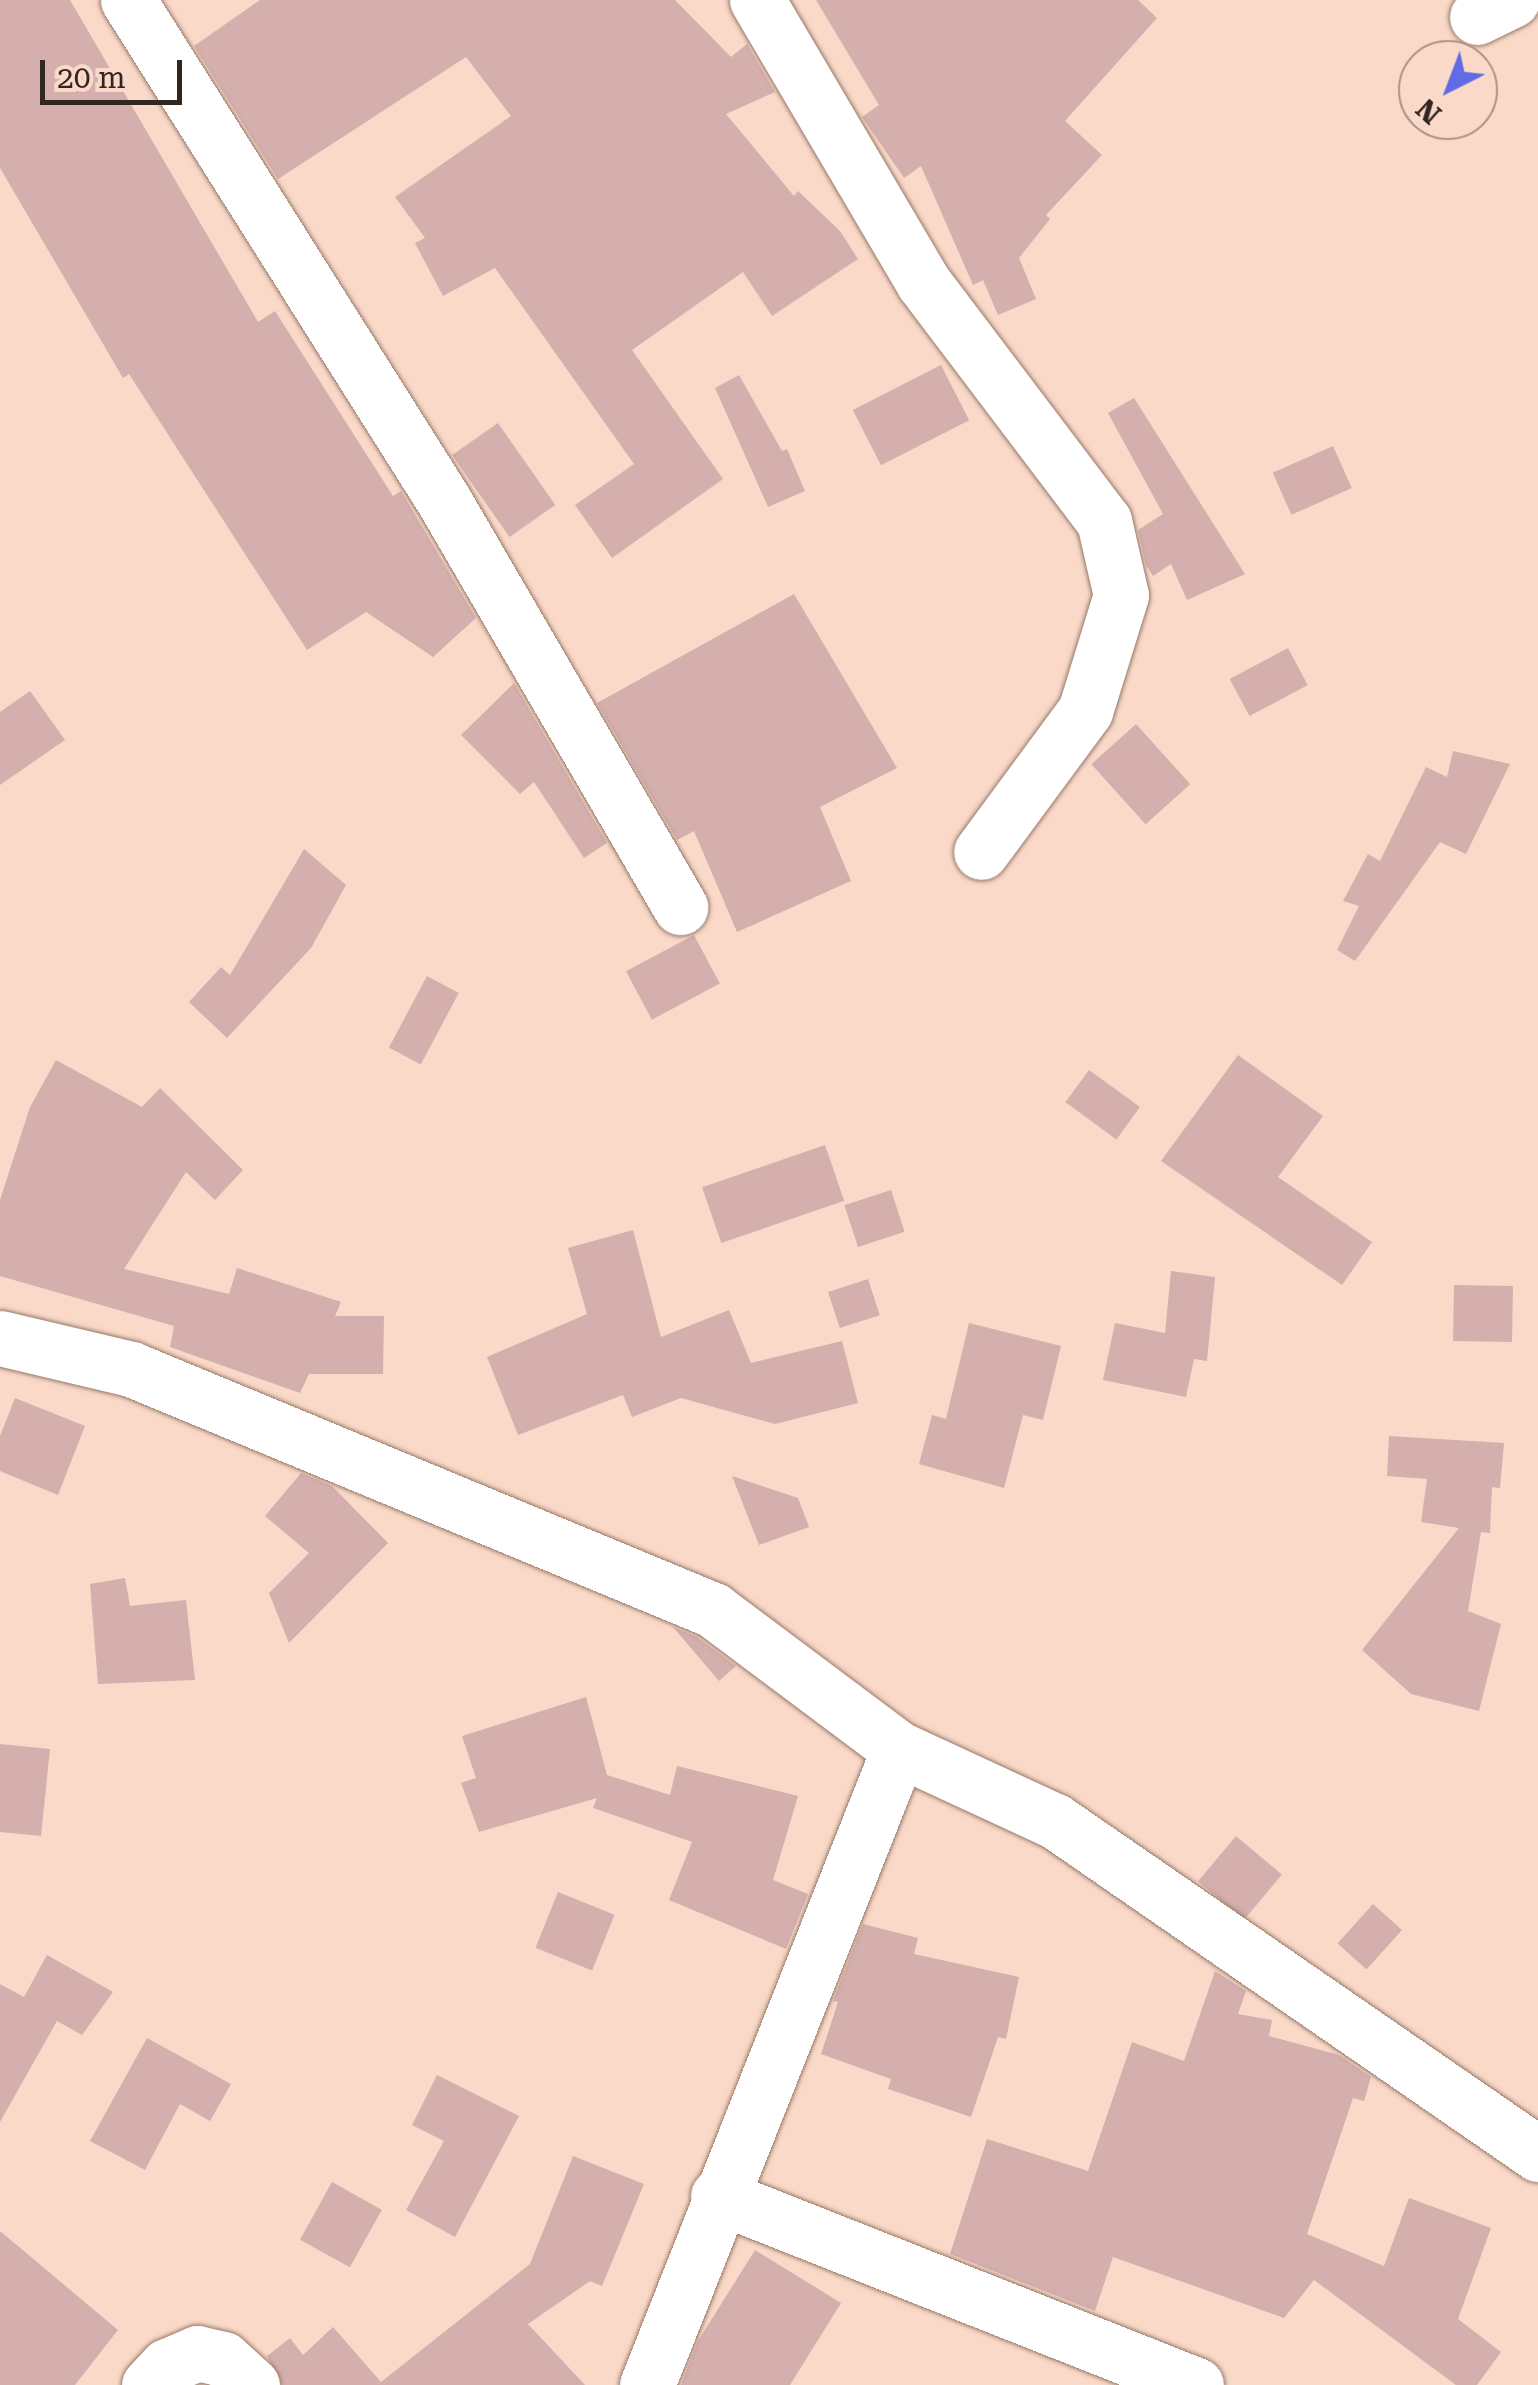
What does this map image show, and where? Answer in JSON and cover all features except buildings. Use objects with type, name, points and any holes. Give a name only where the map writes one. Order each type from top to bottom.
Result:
[{"type":"street","points":[[128,0],[444,501],[680,907]]},
{"type":"street","points":[[757,0],[923,282],[1104,521],[1120,595],[1085,710],[981,852]]},
{"type":"street","points":[[0,1338],[131,1369],[713,1610],[899,1749],[1055,1820],[1538,2154]]},
{"type":"street","points":[[647,2385],[718,2196],[899,1749]]},
{"type":"street","points":[[718,2196],[1196,2385]]},
{"type":"street","points":[[149,2385],[166,2366],[197,2353],[223,2358],[252,2385]]}]
